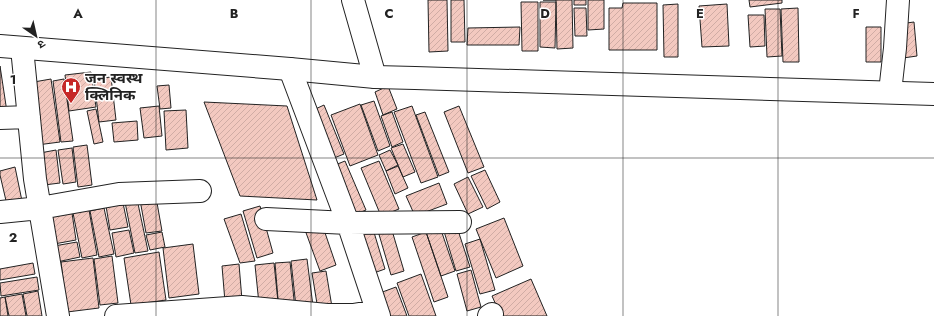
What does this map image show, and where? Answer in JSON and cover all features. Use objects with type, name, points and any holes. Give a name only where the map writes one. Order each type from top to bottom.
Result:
[{"type":"street","points":[[353,0],[375,77]]},
{"type":"street","points":[[890,92],[898,0]]},
{"type":"street","points":[[0,46],[290,68],[375,77],[934,94]]},
{"type":"street","points":[[22,48],[35,179],[58,316]]},
{"type":"street","points":[[116,316],[242,307],[327,315],[378,313],[348,223],[290,68]]},
{"type":"street","points":[[0,118],[29,117]]},
{"type":"street","points":[[0,212],[40,208],[119,194],[200,191]]},
{"type":"street","points":[[266,219],[348,223],[460,222]]},
{"type":"building","points":[[428,0],[447,0],[448,51],[429,52]]},
{"type":"building","points":[[451,0],[464,0],[465,42],[451,42]]},
{"type":"building","points":[[556,0],[572,0],[573,48],[557,49]]},
{"type":"building","points":[[574,0],[586,0],[586,5],[574,5]]},
{"type":"building","points":[[588,0],[604,0],[604,29],[588,30]]},
{"type":"building","points":[[749,0],[782,0],[782,3],[750,7]]},
{"type":"building","points":[[521,2],[538,2],[538,51],[522,51]]},
{"type":"building","points":[[540,2],[556,2],[555,48],[540,47]]},
{"type":"building","points":[[623,3],[657,3],[657,50],[609,50],[609,8],[622,8]]},
{"type":"building","points":[[678,4],[678,57],[664,57],[663,5]]},
{"type":"building","points":[[727,4],[729,46],[702,47],[699,6]]},
{"type":"building","points":[[574,8],[586,8],[587,36],[575,36]]},
{"type":"building","points":[[798,8],[799,62],[783,62],[781,9]]},
{"type":"building","points":[[765,9],[780,9],[782,56],[767,57]]},
{"type":"building","points":[[748,15],[764,15],[765,46],[750,47]]},
{"type":"building","points":[[914,22],[917,56],[903,58],[899,24]]},
{"type":"building","points":[[520,27],[519,45],[467,45],[468,28]]},
{"type":"building","points":[[866,27],[881,27],[881,62],[866,62]]},
{"type":"building","points":[[0,66],[7,112],[0,113]]},
{"type":"building","points":[[91,72],[96,107],[69,111],[65,75]]},
{"type":"building","points":[[111,77],[116,120],[99,122],[94,79]]},
{"type":"building","points":[[51,79],[60,142],[37,145],[28,83]]},
{"type":"building","points":[[64,79],[73,141],[61,142],[53,81]]},
{"type":"building","points":[[169,85],[171,108],[160,109],[157,86]]},
{"type":"building","points":[[388,86],[397,109],[383,115],[375,92]]},
{"type":"building","points":[[374,101],[390,146],[378,151],[361,105]]},
{"type":"building","points":[[204,102],[287,106],[317,200],[240,196]]},
{"type":"building","points":[[360,104],[378,155],[350,166],[331,115]]},
{"type":"building","points":[[324,105],[344,154],[329,160],[309,112]]},
{"type":"building","points":[[159,106],[162,136],[144,138],[140,108]]},
{"type":"building","points":[[412,106],[438,177],[421,183],[394,112]]},
{"type":"building","points":[[459,106],[484,167],[468,173],[444,112]]},
{"type":"building","points":[[96,109],[103,142],[94,144],[87,111]]},
{"type":"building","points":[[186,110],[188,148],[166,150],[164,111]]},
{"type":"building","points":[[392,112],[403,142],[392,147],[381,116]]},
{"type":"building","points":[[425,112],[449,172],[439,176],[416,115]]},
{"type":"building","points":[[137,121],[138,140],[114,142],[112,123]]},
{"type":"building","points":[[403,144],[415,172],[403,177],[391,148]]},
{"type":"building","points":[[87,145],[92,185],[78,187],[73,147]]},
{"type":"building","points":[[72,148],[76,182],[63,184],[58,150]]},
{"type":"building","points":[[56,150],[60,183],[44,185],[40,153]]},
{"type":"building","points":[[390,150],[398,165],[386,171],[379,155]]},
{"type":"building","points":[[345,161],[366,210],[351,216],[330,167]]},
{"type":"building","points":[[379,161],[399,209],[381,216],[361,168]]},
{"type":"building","points":[[398,166],[408,188],[395,194],[386,171]]},
{"type":"building","points":[[15,167],[22,201],[7,205],[0,171]]},
{"type":"building","points":[[485,170],[500,202],[487,209],[471,176]]},
{"type":"building","points":[[468,177],[483,207],[468,214],[454,184]]},
{"type":"building","points":[[439,183],[447,204],[415,216],[406,196]]},
{"type":"building","points":[[156,197],[162,231],[146,233],[140,200]]},
{"type":"building","points":[[137,199],[148,251],[135,253],[125,202]]},
{"type":"building","points":[[123,203],[128,227],[110,230],[106,206]]},
{"type":"building","points":[[260,206],[273,253],[257,258],[243,211]]},
{"type":"building","points":[[104,208],[114,254],[99,257],[90,211]]},
{"type":"building","points":[[89,210],[97,255],[82,258],[73,213]]},
{"type":"building","points":[[72,213],[76,240],[54,244],[49,217]]},
{"type":"building","points":[[241,214],[255,261],[240,263],[224,219]]},
{"type":"building","points":[[504,218],[523,266],[496,278],[476,229]]},
{"type":"building","points":[[322,224],[336,265],[320,271],[305,230]]},
{"type":"building","points":[[456,224],[470,267],[456,271],[443,228]]},
{"type":"building","points":[[391,227],[404,271],[391,275],[378,231]]},
{"type":"building","points":[[440,227],[455,271],[441,276],[426,232]]},
{"type":"building","points":[[373,229],[385,269],[371,274],[358,234]]},
{"type":"building","points":[[129,230],[134,253],[116,257],[112,233]]},
{"type":"building","points":[[162,232],[165,247],[150,250],[146,235]]},
{"type":"building","points":[[426,232],[448,297],[434,302],[412,237]]},
{"type":"building","points":[[480,239],[495,290],[480,294],[465,244]]},
{"type":"building","points":[[77,242],[80,257],[57,262],[54,246]]},
{"type":"building","points":[[193,244],[199,294],[169,298],[163,248]]},
{"type":"building","points":[[159,252],[166,300],[131,305],[124,258]]},
{"type":"building","points":[[112,256],[118,303],[100,305],[94,259]]},
{"type":"building","points":[[93,258],[99,308],[67,312],[61,262]]},
{"type":"building","points":[[307,259],[313,306],[296,307],[291,261]]},
{"type":"building","points":[[290,262],[295,309],[279,311],[275,263]]},
{"type":"building","points":[[33,263],[35,274],[0,280],[0,269]]},
{"type":"building","points":[[274,263],[278,302],[259,304],[255,265]]},
{"type":"building","points":[[239,264],[242,300],[225,302],[222,266]]},
{"type":"building","points":[[471,270],[481,307],[467,311],[457,274]]},
{"type":"building","points":[[326,271],[332,307],[318,310],[312,273]]},
{"type":"building","points":[[421,274],[436,316],[409,316],[397,283]]},
{"type":"building","points":[[37,277],[39,290],[1,296],[0,283]]},
{"type":"building","points":[[531,279],[547,316],[501,316],[492,296]]},
{"type":"building","points":[[396,287],[407,316],[385,316],[377,294]]},
{"type":"building","points":[[38,291],[42,316],[27,316],[23,294]]},
{"type":"building","points":[[22,294],[26,316],[9,316],[5,297]]},
{"type":"building","points":[[5,297],[8,316],[0,316],[0,298]]},
{"type":"place","name":"जन स्वस्थ क्लिनिक","points":[[71,104]]}]
